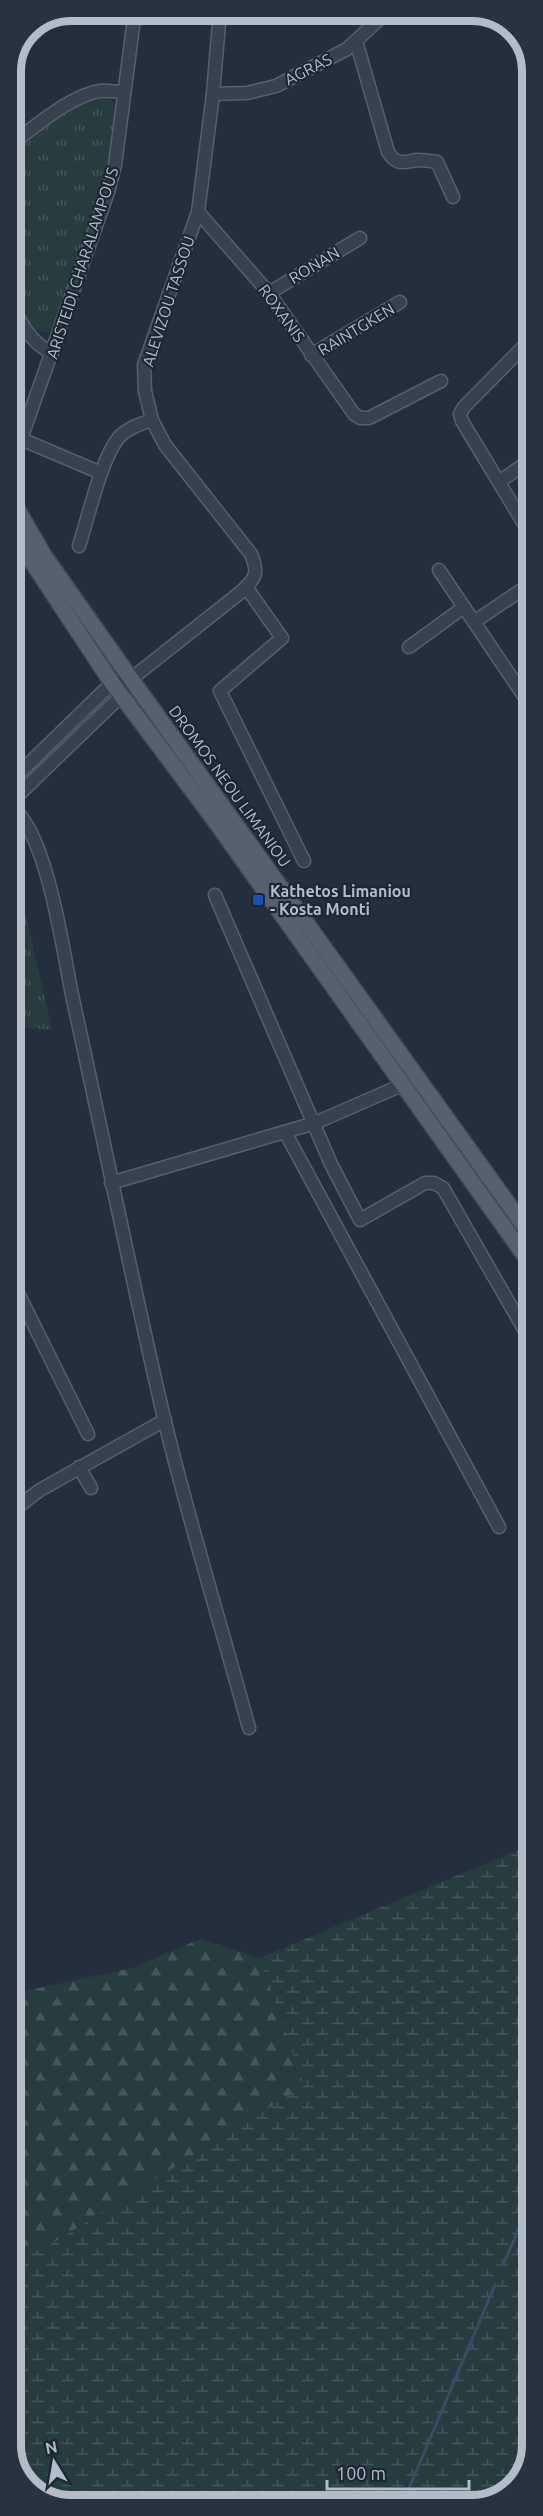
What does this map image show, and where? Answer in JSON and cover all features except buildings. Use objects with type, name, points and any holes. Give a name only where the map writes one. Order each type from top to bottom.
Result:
[{"type":"main road","name":"DROMOS NEOU LIMANIOU","points":[[21,516],[43,554],[131,679],[522,1223]]},
{"type":"main road","name":"DROMOS NEOU LIMANIOU","points":[[21,545],[121,696],[213,818],[522,1252]]},
{"type":"street","name":"ARISTEIDI CHARALAMPOUS","points":[[21,424],[52,353],[108,192],[115,165],[134,21]]},
{"type":"street","name":"ALEVIZOU TASSOU","points":[[219,21],[213,94],[198,212],[144,365],[145,391],[152,420],[165,445],[250,554],[256,567],[254,578],[246,587]]},
{"type":"street","name":"AGRAS","points":[[213,94],[247,93],[276,86],[347,49],[377,21]]},
{"type":"street","points":[[356,41],[388,152],[393,160],[402,164],[420,160],[437,162],[453,197]]},
{"type":"street","points":[[21,136],[51,115],[83,97],[99,91],[124,92]]},
{"type":"street","name":"ROXANIS","points":[[198,212],[269,293],[354,414],[360,418],[369,418],[441,381]]},
{"type":"street","name":"RONAN","points":[[269,293],[360,238]]},
{"type":"street","name":"RAINTGKEN","points":[[311,355],[400,302]]},
{"type":"street","points":[[21,324],[37,345],[52,353]]},
{"type":"street","points":[[522,348],[464,407],[460,414],[522,520]]},
{"type":"street","points":[[79,546],[101,473],[119,438],[131,428],[152,420]]},
{"type":"street","points":[[21,437],[101,473]]},
{"type":"street","points":[[499,482],[522,466]]},
{"type":"street","points":[[439,570],[522,693]]},
{"type":"street","points":[[21,794],[121,696],[131,679],[246,587],[282,639],[220,691],[304,861]]},
{"type":"street","points":[[474,622],[522,590]]},
{"type":"street","points":[[410,647],[464,607]]},
{"type":"street","points":[[21,771],[112,683],[131,679]]},
{"type":"street","points":[[21,817],[29,830],[48,881],[111,1183],[165,1420],[249,1728]]},
{"type":"street","points":[[215,895],[331,1164],[360,1220],[425,1183],[434,1183],[443,1188],[522,1326]]},
{"type":"street","points":[[111,1183],[315,1123],[402,1085]]},
{"type":"street","points":[[285,1132],[499,1527]]},
{"type":"street","points":[[21,1302],[88,1434]]},
{"type":"street","points":[[21,1504],[40,1490],[79,1467],[165,1420]]},
{"type":"street","points":[[79,1467],[91,1488]]},
{"type":"green space","points":[[108,98],[117,106],[111,165],[57,325],[48,333],[33,330],[21,305],[21,143],[56,117],[94,100]]},
{"type":"green space","points":[[21,894],[52,1030],[21,1027]]},
{"type":"green space","points":[[522,1848],[522,2445],[518,2464],[510,2478],[488,2492],[472,2495],[68,2495],[52,2491],[38,2483],[25,2464],[21,2445],[21,2251],[42,2250],[304,2086],[260,1958]]},
{"type":"green space","points":[[200,1939],[260,1958],[305,2086],[42,2250],[21,2251],[21,1992],[132,1968]]},
{"type":"waterway","points":[[503,2265],[522,2222]]},
{"type":"waterway","points":[[406,2495],[495,2285]]},
{"type":"place","name":"Kathetos Limaniou - Kosta Monti","points":[[258,900]]}]
